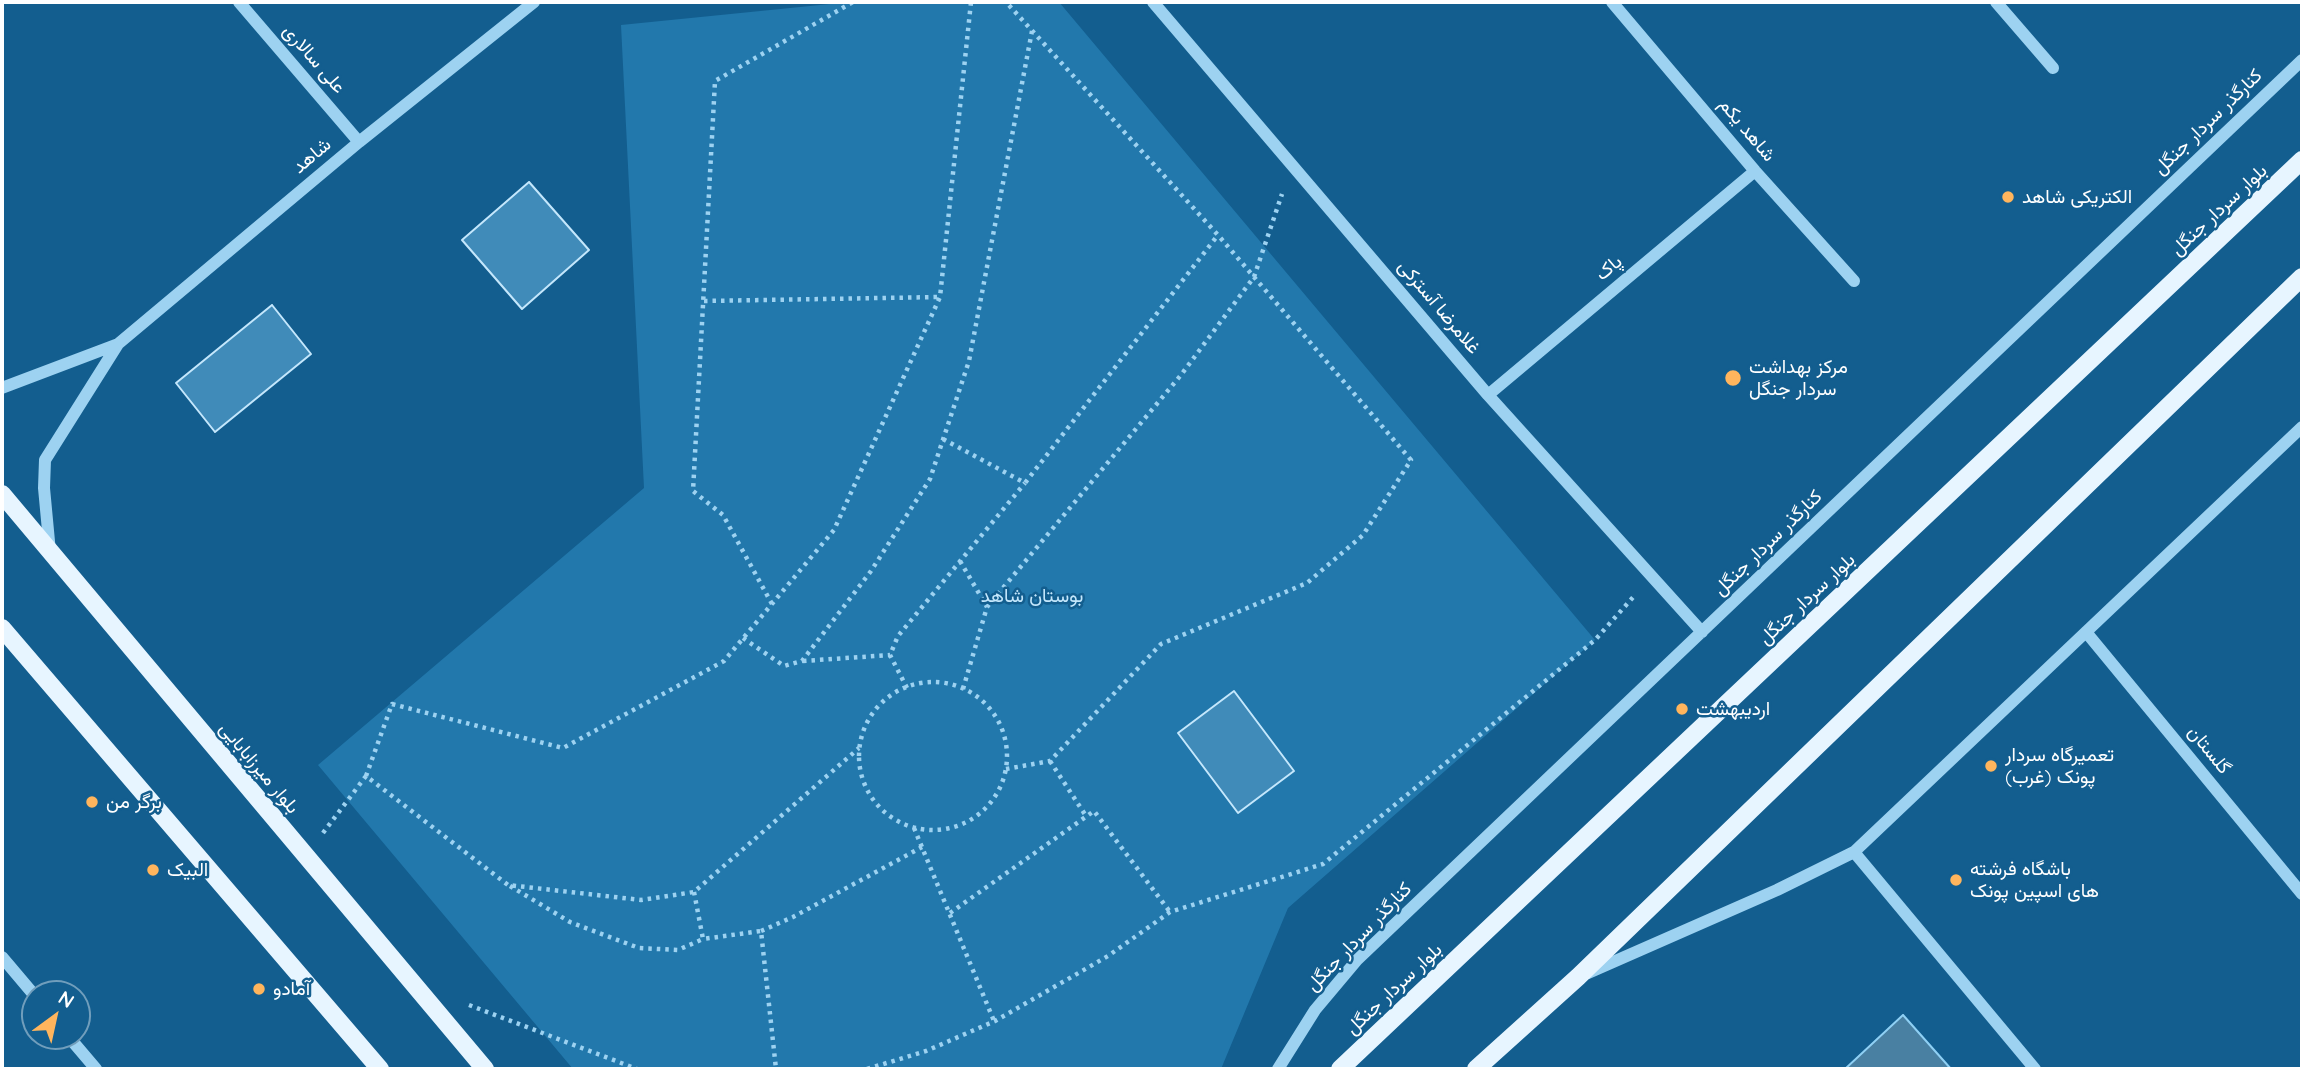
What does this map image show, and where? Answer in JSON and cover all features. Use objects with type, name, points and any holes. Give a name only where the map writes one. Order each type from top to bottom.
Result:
[{"type":"main road","name":"بلوار سردار جنگل","points":[[1340,1069],[2302,160]]},
{"type":"main road","points":[[1476,1069],[1578,977],[2302,277]]},
{"type":"main road","name":"بلوار میرزابابایی","points":[[2,494],[485,1069]]},
{"type":"main road","points":[[2,628],[380,1069]]},
{"type":"street","name":"علی سالاری","points":[[239,2],[359,142]]},
{"type":"street","name":"شاهد","points":[[50,552],[44,488],[45,460],[118,344],[359,142],[534,2]]},
{"type":"street","name":"غلامرضا آسترکی","points":[[1153,2],[1489,395],[1702,632]]},
{"type":"street","name":"شاهد یکم","points":[[1612,2],[1854,281]]},
{"type":"street","points":[[1996,2],[2053,68]]},
{"type":"street","name":"کنارگذر سردار جنگل","points":[[1278,1069],[1315,1010],[1357,960],[2302,60]]},
{"type":"street","name":"پاک","points":[[1489,395],[1755,170]]},
{"type":"street","name":"شاهد","points":[[2,388],[118,344]]},
{"type":"street","points":[[1578,977],[1777,890],[1854,852],[2302,427]]},
{"type":"street","name":"گلستان","points":[[2086,632],[2302,894]]},
{"type":"street","points":[[1854,852],[2035,1069]]},
{"type":"street","points":[[2,957],[21,980]]},
{"type":"street","points":[[80,1050],[96,1069]]},
{"type":"path","points":[[772,604],[723,515],[693,491],[715,81],[853,2]]},
{"type":"path","points":[[305,855],[366,776],[392,704],[563,748],[724,661],[834,530],[940,297],[972,2]]},
{"type":"path","points":[[1006,2],[1218,235],[1411,460],[1363,535],[1307,583],[1161,645],[1050,761],[1006,769]]},
{"type":"path","points":[[802,661],[871,572],[930,479],[969,361],[1032,31]]},
{"type":"path","points":[[963,689],[987,607],[1181,375],[1254,277],[1292,165]]},
{"type":"path","points":[[906,688],[890,655],[898,636],[1025,483],[1218,235]]},
{"type":"path","points":[[704,301],[940,297]]},
{"type":"path","points":[[943,439],[1025,483]]},
{"type":"path","points":[[960,561],[987,607]]},
{"type":"path","points":[[867,1069],[926,1051],[995,1021],[1108,956],[1170,912],[1323,864],[1595,640],[1652,576]]},
{"type":"path","points":[[743,638],[784,666],[802,661],[890,655]]},
{"type":"path","points":[[940,683],[963,689],[983,702],[998,722],[1006,745],[1006,769],[998,792],[983,811],[962,825],[938,830],[914,828],[895,820],[878,806],[866,789],[859,769],[859,748],[865,726],[878,707],[906,688],[918,684],[940,683]]},
{"type":"path","points":[[508,885],[641,900],[694,892],[859,748]]},
{"type":"path","points":[[1050,761],[1086,816]]},
{"type":"path","points":[[366,776],[508,885],[570,922],[639,948],[678,950],[703,939],[761,931],[793,917],[922,846]]},
{"type":"path","points":[[950,913],[1094,811],[1170,912]]},
{"type":"path","points":[[914,828],[995,1021]]},
{"type":"path","points":[[694,892],[703,939]]},
{"type":"path","points":[[761,931],[776,1069]]},
{"type":"path","points":[[463,1002],[637,1069]]},
{"type":"green space","name":"بوستان شاهد","points":[[850,2],[1059,2],[1595,640],[1288,908],[1221,1069],[573,1069],[318,765],[644,488],[621,25]]},
{"type":"shaded area","points":[[1903,1015],[1951,1069],[1845,1069]]},
{"type":"building","points":[[529,182],[589,250],[522,309],[462,240]]},
{"type":"building","points":[[272,305],[311,354],[215,432],[176,383]]},
{"type":"building","points":[[1234,691],[1294,771],[1238,813],[1178,733]]},
{"type":"place","name":"الکتریکی شاهد","points":[[2008,197]]},
{"type":"place","name":"مرکز بهداشت سردار جنگل","points":[[1733,378]]},
{"type":"place","name":"اردیبهشت","points":[[1682,709]]},
{"type":"place","name":"تعمیرگاه سردار پونک (غرب)","points":[[1991,766]]},
{"type":"place","name":"برگر من","points":[[92,802]]},
{"type":"place","name":"البیک","points":[[153,870]]},
{"type":"place","name":"باشگاه فرشته های اسپین پونک","points":[[1956,880]]},
{"type":"place","name":"آمادو","points":[[259,989]]}]
